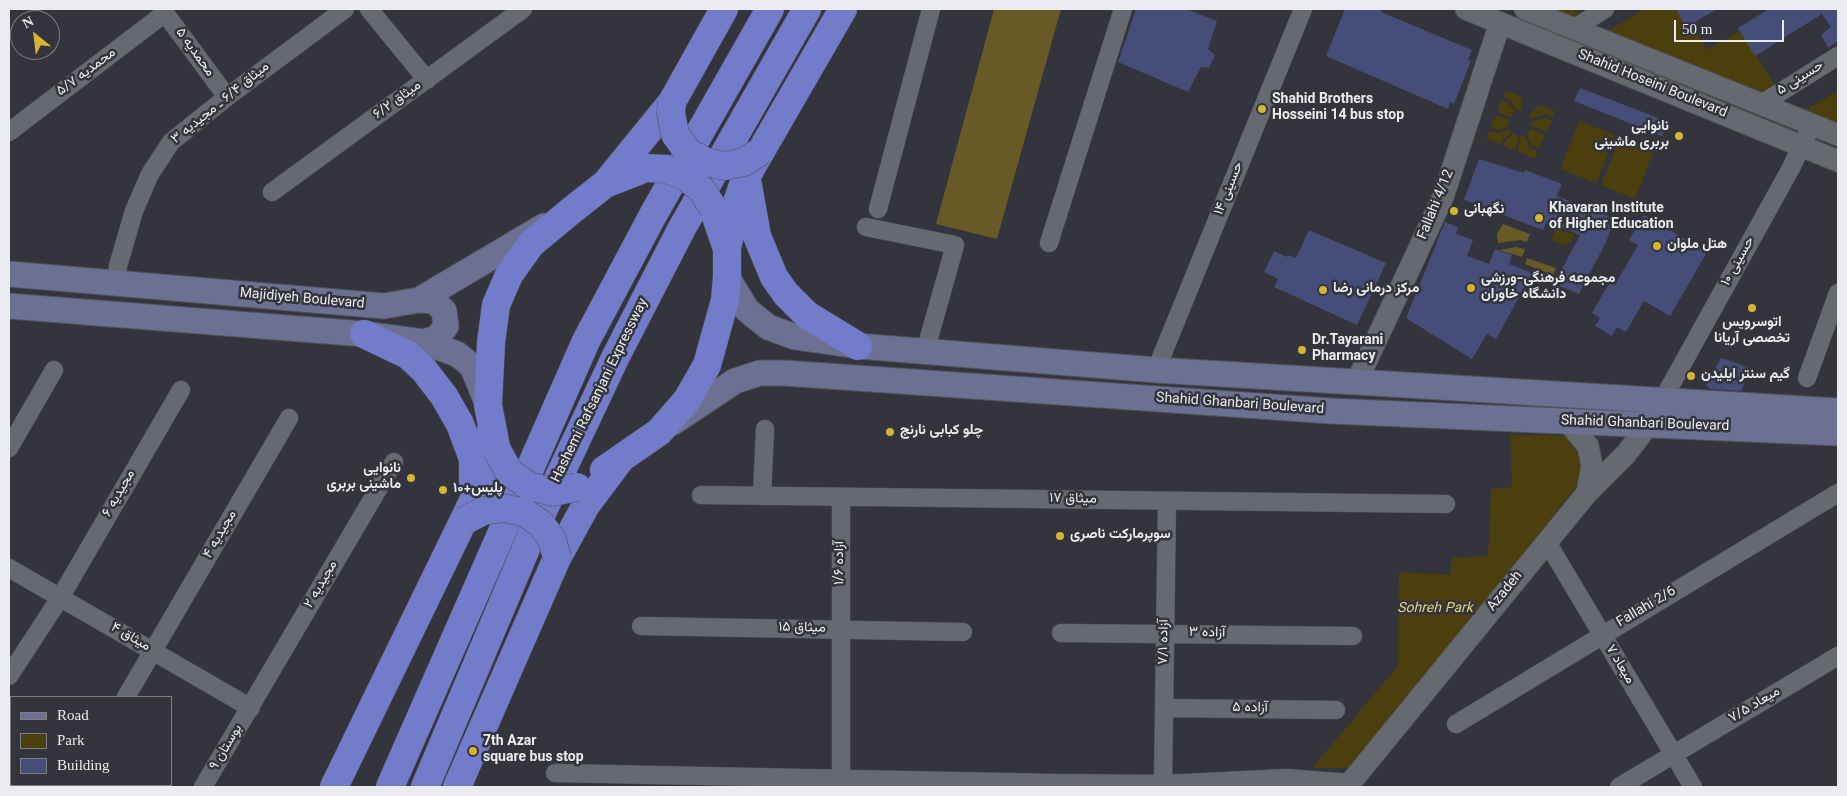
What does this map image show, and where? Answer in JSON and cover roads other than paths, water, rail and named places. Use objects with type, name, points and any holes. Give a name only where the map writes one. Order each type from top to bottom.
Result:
[{"type":"highway","points":[[334,787],[469,511],[486,467],[492,429],[491,343],[496,305],[509,275],[531,244],[605,184],[672,102],[724,9]]},
{"type":"highway","points":[[390,787],[586,340],[653,215],[770,9]]},
{"type":"highway","name":"Hashemi Rafsanjani Expressway","points":[[425,787],[533,532],[616,356],[682,228],[807,9]]},
{"type":"highway","points":[[492,429],[509,472],[529,486],[553,492],[577,487],[619,461],[659,432],[687,400],[707,365],[726,300],[727,249],[737,202],[746,177],[843,9]]},
{"type":"highway","points":[[672,102],[671,113],[675,134],[688,152],[706,162],[725,166],[744,162],[760,151]]},
{"type":"highway","points":[[605,184],[646,168],[667,169],[686,177],[702,190],[713,208],[727,249]]},
{"type":"highway","points":[[746,177],[757,236],[774,278],[786,294],[807,315],[858,346]]},
{"type":"highway","points":[[364,334],[408,355],[424,370],[444,396],[460,424],[472,459],[469,511]]},
{"type":"highway","points":[[457,787],[557,558],[586,505],[619,461]]},
{"type":"highway","points":[[469,511],[504,508],[525,513],[541,524],[552,539],[557,558]]},
{"type":"main road","name":"Majidiyeh Boulevard","points":[[9,274],[384,306],[419,300],[572,210]]},
{"type":"main road","name":"Shahid Ghanbari Boulevard","points":[[727,277],[747,310],[768,327],[795,336],[858,346],[1156,370],[1838,411]]},
{"type":"main road","points":[[419,300],[434,301],[444,311],[446,326],[437,338],[423,342]]},
{"type":"main road","name":"Majidiyeh Boulevard","points":[[9,306],[364,334],[423,342],[457,354],[472,366],[492,429]]},
{"type":"main road","points":[[1155,400],[1156,370]]},
{"type":"main road","name":"Shahid Ghanbari Boulevard","points":[[659,432],[735,381],[760,373],[1331,411],[1838,433]]},
{"type":"street","name":"میثاق ۶/۴ ـ مجیدیه ۳","points":[[116,283],[118,266],[134,211],[150,174],[172,142],[227,97],[345,9]]},
{"type":"street","points":[[369,9],[427,80]]},
{"type":"street","name":"میثاق ۶/۲","points":[[272,192],[523,9]]},
{"type":"street","points":[[878,210],[931,9]]},
{"type":"street","points":[[1049,244],[1123,9]]},
{"type":"street","name":"حسینی ۱۴","points":[[1156,370],[1303,9]]},
{"type":"street","name":"Shahid Hoseini Boulevard","points":[[1466,9],[1838,161]]},
{"type":"street","name":"Shahid Hoseini Boulevard","points":[[1525,9],[1838,134]]},
{"type":"street","points":[[1573,29],[1605,9]]},
{"type":"street","name":"محمدیه ۵","points":[[164,11],[227,97]]},
{"type":"street","name":"محمدیه ۵/۷","points":[[9,132],[164,11]]},
{"type":"street","name":"Fallahi 4/12","points":[[1357,381],[1443,197],[1500,23]]},
{"type":"street","name":"حسینی ۵","points":[[1763,103],[1838,56]]},
{"type":"street","name":"حسینی ۱۰","points":[[1663,399],[1791,168],[1812,124]]},
{"type":"street","points":[[866,227],[955,245],[925,352]]},
{"type":"street","points":[[1807,378],[1838,293]]},
{"type":"street","points":[[9,448],[54,370]]},
{"type":"street","name":"مجیدیه ۶","points":[[9,676],[60,598],[181,390]]},
{"type":"street","name":"مجیدیه ۴","points":[[127,696],[289,418]]},
{"type":"street","points":[[1567,421],[1588,446],[1592,466],[1587,493]]},
{"type":"street","name":"Azadeh","points":[[1349,785],[1587,493],[1626,454],[1649,424]]},
{"type":"street","points":[[762,496],[765,429]]},
{"type":"street","name":"مجیدیه ۲","points":[[251,708],[394,462]]},
{"type":"street","name":"Fallahi 2/6","points":[[1456,724],[1838,492]]},
{"type":"street","name":"میثاق ۱۷","points":[[701,495],[1446,504]]},
{"type":"street","name":"آزاده ۱/۶","points":[[841,497],[841,778]]},
{"type":"street","name":"آزاده ۷/۱","points":[[1163,784],[1167,501]]},
{"type":"street","name":"میعاد ۷","points":[[1547,542],[1601,636],[1693,787]]},
{"type":"street","name":"میثاق ۴","points":[[9,568],[251,708]]},
{"type":"street","name":"میثاق ۱۵","points":[[641,626],[963,632]]},
{"type":"street","name":"آزاده ۳","points":[[1061,632],[1353,636]]},
{"type":"street","name":"میعاد ۷/۵","points":[[1619,787],[1838,656]]},
{"type":"street","name":"بوستان ۹","points":[[203,787],[251,708]]},
{"type":"street","name":"آزاده ۵","points":[[1164,708],[1336,710]]},
{"type":"street","points":[[555,773],[692,782],[841,778],[1053,785],[1291,782],[1349,785]]},
{"type":"place","name":"Shahid Brothers Hosseini 14 bus stop","points":[[1262,109]]},
{"type":"place","name":"نانوایی بربری ماشینی","points":[[1679,136]]},
{"type":"place","name":"نگهبانی","points":[[1454,211]]},
{"type":"place","name":"Khavaran Institute of Higher Education","points":[[1539,218]]},
{"type":"place","name":"هتل ملوان","points":[[1657,246]]},
{"type":"place","name":"مجموعه فرهنگی-ورزشی دانشگاه خاوران","points":[[1471,288]]},
{"type":"place","name":"مرکز درمانی رضا","points":[[1323,290]]},
{"type":"place","name":"اتوسرویس تخصصی آریانا","points":[[1752,308]]},
{"type":"place","name":"Dr.Tayarani Pharmacy","points":[[1302,350]]},
{"type":"place","name":"گیم سنتر ایلیدن","points":[[1691,376]]},
{"type":"place","name":"چلو کبابی نارنج","points":[[890,432]]},
{"type":"place","name":"نانوایی ماشینی بربری","points":[[411,478]]},
{"type":"place","name":"پلیس+۱۰","points":[[443,490]]},
{"type":"place","name":"سوپرمارکت ناصری","points":[[1060,536]]},
{"type":"place","name":"7th Azar square bus stop","points":[[473,751]]},
{"type":"park label","name":"Sohreh Park","points":[[1435,610]]}]
